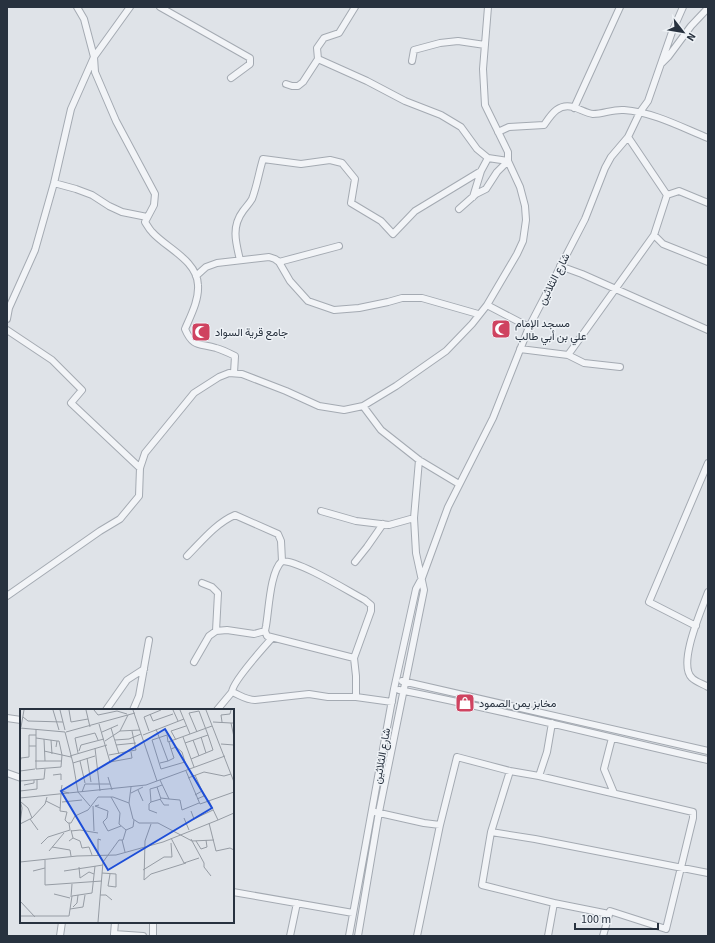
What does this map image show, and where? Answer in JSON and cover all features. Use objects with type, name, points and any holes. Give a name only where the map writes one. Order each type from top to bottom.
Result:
[{"type":"street","points":[[76,7],[84,19],[94,57],[95,72],[116,121],[155,194],[154,205],[145,222],[152,233],[189,263],[196,276],[198,284],[196,301],[186,329],[189,339],[198,344],[217,348],[234,356],[234,374]]},
{"type":"street","points":[[7,319],[9,308],[34,250],[54,184],[71,109],[94,57],[130,7]]},
{"type":"street","points":[[160,7],[250,58],[250,64],[231,78]]},
{"type":"street","points":[[286,84],[298,86],[303,82],[318,59],[317,48],[324,38],[339,33],[355,7]]},
{"type":"street","points":[[7,596],[100,531],[120,519],[139,496],[140,468],[145,453],[194,393],[219,376],[229,373],[242,374],[319,406],[344,410],[362,406],[396,386],[446,351],[472,324],[487,304],[523,241],[526,220],[525,206],[520,188],[508,161],[508,152],[485,105],[483,76],[488,7]]},
{"type":"street","points":[[574,108],[620,7]]},
{"type":"street","name":"شارع الثلاثين","points":[[349,936],[394,689],[416,589],[422,578],[438,530],[459,484],[493,418],[529,327],[590,210],[605,168],[611,157],[628,137],[640,112],[648,101],[672,32],[683,7]]},
{"type":"street","points":[[660,65],[668,57],[691,26],[708,8]]},
{"type":"street","points":[[412,61],[414,50],[440,43],[458,41],[485,45]]},
{"type":"street","points":[[318,59],[367,81],[405,101],[440,115],[461,128],[477,149],[488,158],[508,161]]},
{"type":"street","points":[[498,132],[509,127],[544,125],[553,112],[562,108],[574,108],[591,114],[616,110],[640,112],[708,138]]},
{"type":"street","points":[[628,137],[668,195]]},
{"type":"street","points":[[472,197],[481,171],[488,158]]},
{"type":"street","points":[[240,260],[235,239],[235,229],[242,212],[248,207],[252,197],[263,159],[301,164],[330,160],[342,163],[355,179],[351,203],[381,221],[393,234],[415,212],[481,171]]},
{"type":"street","points":[[459,209],[472,197],[486,189],[497,172],[508,161]]},
{"type":"street","points":[[54,184],[76,189],[92,195],[122,212],[147,217]]},
{"type":"street","points":[[668,195],[679,191],[708,203]]},
{"type":"street","points":[[568,355],[654,235],[668,195]]},
{"type":"street","points":[[654,235],[663,244],[708,262]]},
{"type":"street","points":[[279,262],[339,246]]},
{"type":"street","points":[[196,276],[206,267],[217,263],[269,257],[275,258],[279,262],[290,281],[308,301],[334,310],[359,308],[402,298],[422,298],[478,314]]},
{"type":"street","points":[[560,266],[615,288],[708,330]]},
{"type":"street","points":[[487,304],[529,327]]},
{"type":"street","points":[[7,330],[52,360],[82,390],[71,403],[140,468]]},
{"type":"street","points":[[520,349],[568,355],[584,364],[620,367]]},
{"type":"street","points":[[362,406],[381,430],[419,460],[459,484]]},
{"type":"street","points":[[419,460],[414,518],[416,553],[422,578]]},
{"type":"street","points":[[696,626],[650,602],[708,463]]},
{"type":"street","points":[[321,511],[356,521],[383,524],[414,518]]},
{"type":"street","points":[[187,556],[212,530],[227,518],[234,515],[278,534],[281,541],[282,561],[274,575],[266,632],[267,636],[354,658]]},
{"type":"street","points":[[355,562],[383,524]]},
{"type":"street","points":[[282,561],[287,561],[313,572],[365,600],[371,605],[371,611],[354,658],[356,697]]},
{"type":"street","name":"شارع الثلاثين","points":[[358,936],[379,812],[424,590],[422,578]]},
{"type":"street","points":[[202,583],[212,587],[218,593],[216,631]]},
{"type":"street","points":[[708,592],[688,650],[686,666],[691,678],[708,687]]},
{"type":"street","points":[[194,662],[209,636],[216,631],[227,630],[254,634],[266,632]]},
{"type":"street","points":[[219,709],[232,692],[232,688],[240,677],[272,638]]},
{"type":"street","points":[[133,709],[139,696],[149,640]]},
{"type":"street","points":[[107,709],[127,680],[144,669]]},
{"type":"street","points":[[396,680],[708,751]]},
{"type":"street","points":[[394,689],[552,723],[708,760]]},
{"type":"street","points":[[232,692],[248,700],[309,694],[328,697],[356,697],[392,702]]},
{"type":"street","points":[[7,718],[20,720]]},
{"type":"street","points":[[539,776],[547,752],[552,723]]},
{"type":"street","points":[[612,738],[604,769],[614,793]]},
{"type":"street","points":[[417,936],[440,825],[457,757],[510,771],[539,776],[693,812],[693,818],[666,929],[610,911],[609,914],[554,903],[482,885],[492,832],[510,771]]},
{"type":"street","points":[[7,773],[20,778]]},
{"type":"street","points":[[372,811],[440,825]]},
{"type":"street","points":[[492,832],[708,873]]},
{"type":"street","points":[[234,892],[353,913]]},
{"type":"street","points":[[290,936],[296,903]]},
{"type":"street","points":[[548,936],[554,903]]},
{"type":"street","points":[[603,936],[609,914]]},
{"type":"street","points":[[60,936],[62,923]]},
{"type":"street","points":[[115,923],[114,934],[143,936]]},
{"type":"street","points":[[152,923],[153,936]]},
{"type":"place","name":"مسجد الإمام علي بن أبي طالب","points":[[501,329]]},
{"type":"place","name":"جامع قرية السواد","points":[[201,332]]},
{"type":"place","name":"مخابز يمن الصمود","points":[[465,703]]}]
